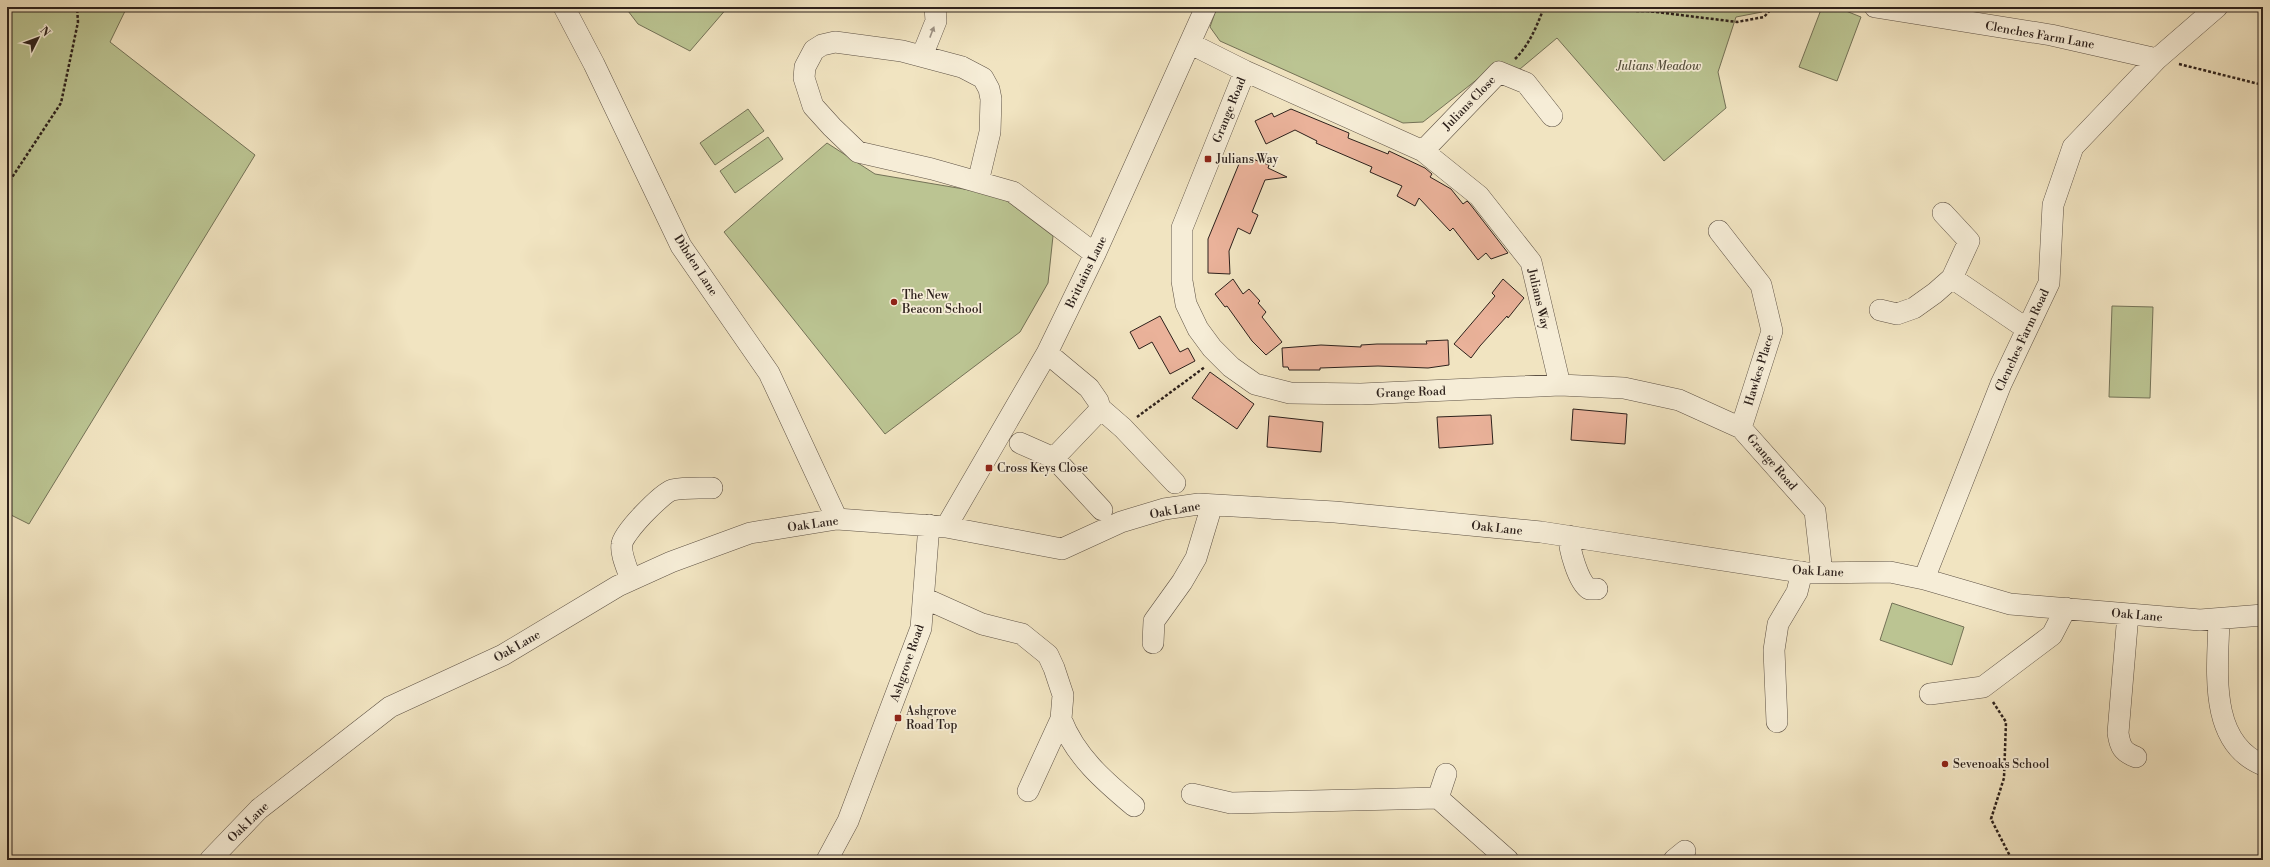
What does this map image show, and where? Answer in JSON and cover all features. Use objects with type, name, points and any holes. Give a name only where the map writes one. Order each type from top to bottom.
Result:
[{"type":"street","name":"Dibden Lane","points":[[564,7],[594,64],[681,246],[769,373],[837,519]]},
{"type":"street","points":[[922,56],[936,21],[935,7]]},
{"type":"street","name":"Clenches Farm Lane","points":[[1876,7],[1946,13],[2157,59]]},
{"type":"street","name":"Clenches Farm Road","points":[[1924,579],[1995,398],[2048,283],[2054,204],[2073,147],[2157,59],[2217,7]]},
{"type":"street","name":"Brittains Lane","points":[[938,526],[1047,353],[1095,254],[1191,44],[1202,9]]},
{"type":"street","points":[[978,182],[990,132],[989,89],[983,78],[962,67],[922,56],[848,42],[835,42],[814,50],[805,67],[804,78],[814,106],[832,128],[858,152],[932,168],[978,182],[1013,192],[1095,254]]},
{"type":"street","name":"Julians Way","points":[[1191,44],[1245,71],[1423,151],[1480,196],[1531,262],[1560,386]]},
{"type":"street","name":"Grange Road","points":[[1245,71],[1182,228],[1182,280],[1186,304],[1198,329],[1231,368],[1255,384],[1290,393],[1361,394],[1560,386],[1624,388],[1679,400],[1742,428],[1815,511],[1822,572]]},
{"type":"street","name":"Julians Close","points":[[1423,151],[1499,72],[1526,83],[1552,116]]},
{"type":"street","points":[[1880,310],[1898,314],[1914,308],[1952,278],[1969,241],[1943,213]]},
{"type":"street","name":"Hawkes Place","points":[[1719,232],[1761,285],[1772,331],[1742,428]]},
{"type":"street","points":[[1952,278],[2027,329]]},
{"type":"street","points":[[1047,353],[1089,388],[1098,401],[1100,408],[1122,428],[1175,483]]},
{"type":"street","points":[[1054,458],[1100,408]]},
{"type":"street","points":[[1020,443],[1054,458],[1102,510]]},
{"type":"street","points":[[631,580],[621,547],[622,542],[629,531],[660,498],[670,491],[681,488],[712,488]]},
{"type":"street","name":"Oak Lane","points":[[210,860],[259,809],[390,707],[503,655],[618,586],[671,562],[750,533],[837,519],[938,526],[1062,550],[1121,522],[1150,514],[1199,504],[1335,512],[1569,536],[1802,572],[1890,572],[1924,579],[2010,604],[2200,620],[2263,615]]},
{"type":"street","points":[[1153,643],[1154,621],[1182,582],[1196,558],[1212,505]]},
{"type":"street","name":"Ashgrove Road","points":[[828,860],[848,821],[921,628],[924,598],[938,526]]},
{"type":"street","points":[[1569,536],[1570,549],[1583,583],[1589,590],[1597,589]]},
{"type":"street","points":[[1777,722],[1774,650],[1778,624],[1797,592],[1802,572]]},
{"type":"street","points":[[924,598],[982,624],[1022,634],[1048,655],[1063,695],[1062,719],[1066,732],[1083,759],[1108,785],[1134,806]]},
{"type":"street","points":[[1930,694],[1983,687],[2052,635],[2066,608]]},
{"type":"street","points":[[2128,614],[2118,733],[2120,745],[2125,753],[2136,757]]},
{"type":"street","points":[[2219,619],[2219,678],[2222,715],[2228,734],[2238,750],[2251,760],[2263,765]]},
{"type":"street","points":[[1028,791],[1062,719]]},
{"type":"street","points":[[1438,798],[1446,774]]},
{"type":"street","points":[[1192,794],[1231,803],[1438,798],[1508,860]]},
{"type":"path","points":[[7,12],[10,7]]},
{"type":"path","points":[[7,185],[61,103],[78,22],[77,7]]},
{"type":"path","points":[[1499,72],[1522,52],[1535,31],[1543,8],[1648,11],[1737,22],[1764,17],[1773,7]]},
{"type":"path","points":[[2157,59],[2263,85]]},
{"type":"path","points":[[1122,428],[1220,356]]},
{"type":"path","points":[[1983,687],[2006,722],[2004,778],[1991,819],[2012,860]]},
{"type":"green space","points":[[7,7],[127,7],[110,42],[255,155],[29,524],[7,513]]},
{"type":"green space","points":[[625,7],[728,7],[690,51],[638,24]]},
{"type":"green space","name":"Julians Meadow","points":[[1217,7],[1766,7],[1762,12],[1736,17],[1718,72],[1726,108],[1664,161],[1557,38],[1520,69],[1484,74],[1423,122],[1403,123],[1220,41],[1210,27]]},
{"type":"green space","points":[[1822,7],[1836,7],[1861,17],[1837,81],[1799,67]]},
{"type":"green space","points":[[748,109],[764,131],[715,165],[700,143]]},
{"type":"green space","points":[[768,137],[783,159],[735,193],[720,171]]},
{"type":"green space","points":[[827,143],[875,174],[999,195],[1053,236],[1048,283],[1020,332],[885,434],[724,232]]},
{"type":"green space","points":[[2112,306],[2153,307],[2150,398],[2109,397]]},
{"type":"green space","points":[[1892,603],[1964,627],[1952,665],[1880,640]]},
{"type":"building","points":[[1291,109],[1349,133],[1348,138],[1388,154],[1389,151],[1425,168],[1432,174],[1430,177],[1451,189],[1463,204],[1467,201],[1470,204],[1508,253],[1491,259],[1486,253],[1478,260],[1453,228],[1450,231],[1419,198],[1415,206],[1397,196],[1402,186],[1370,172],[1372,167],[1316,143],[1317,141],[1295,130],[1266,144],[1255,121],[1272,113],[1274,117]]},
{"type":"building","points":[[1247,157],[1269,165],[1268,168],[1287,177],[1265,180],[1252,212],[1258,215],[1250,234],[1238,228],[1229,251],[1230,274],[1208,273],[1208,239],[1241,159],[1245,161]]},
{"type":"building","points":[[1233,279],[1243,294],[1249,289],[1260,301],[1258,303],[1266,312],[1262,317],[1282,342],[1266,355],[1252,341],[1227,306],[1225,307],[1215,294]]},
{"type":"building","points":[[1503,279],[1524,298],[1508,318],[1507,316],[1471,358],[1454,344],[1495,296],[1492,293]]},
{"type":"building","points":[[1160,316],[1180,352],[1188,348],[1195,361],[1170,374],[1152,342],[1139,349],[1130,332]]},
{"type":"building","points":[[1448,340],[1449,365],[1428,368],[1378,366],[1320,368],[1320,370],[1289,370],[1288,367],[1283,367],[1282,348],[1321,345],[1361,347],[1361,345],[1377,344],[1427,344],[1426,341]]},
{"type":"building","points":[[1210,372],[1254,404],[1237,429],[1192,398]]},
{"type":"building","points":[[1573,409],[1627,414],[1625,444],[1571,440]]},
{"type":"building","points":[[1491,415],[1493,444],[1439,448],[1437,417]]},
{"type":"building","points":[[1269,416],[1323,422],[1321,452],[1267,447]]},
{"type":"place","name":"Julians Way","points":[[1208,159]]},
{"type":"place","name":"The New Beacon School","points":[[894,302]]},
{"type":"place","name":"Cross Keys Close","points":[[989,468]]},
{"type":"place","name":"Ashgrove Road Top","points":[[898,718]]},
{"type":"place","name":"Sevenoaks School","points":[[1945,764]]}]
